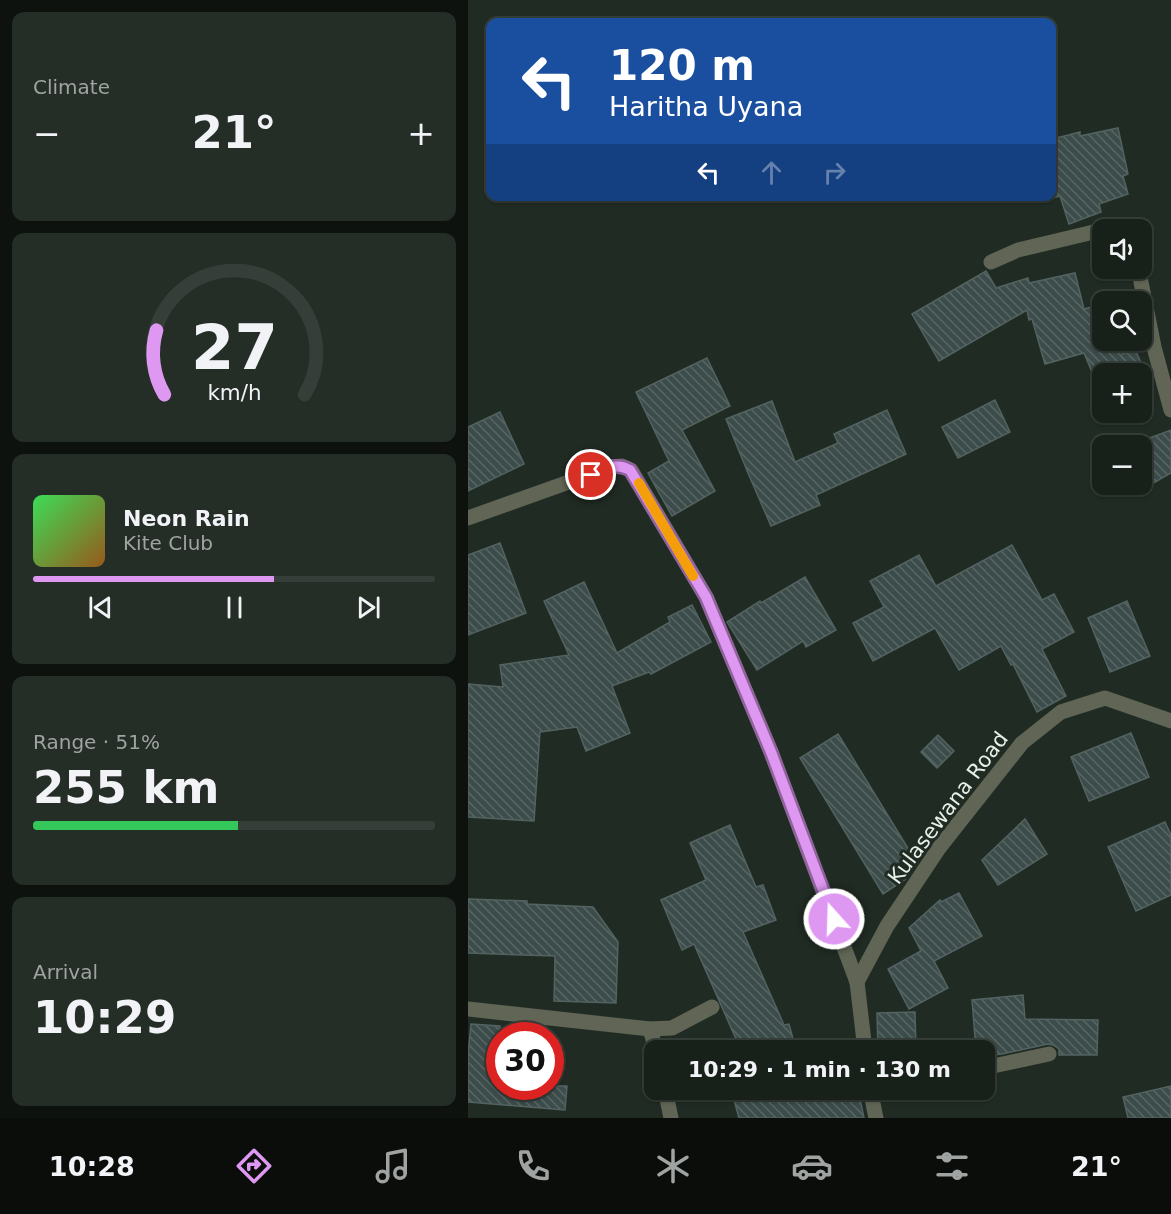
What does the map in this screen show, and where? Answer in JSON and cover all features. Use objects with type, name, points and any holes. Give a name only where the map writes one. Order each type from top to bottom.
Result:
[{"type":"street","points":[[990,262],[1018,250],[1092,233]]},
{"type":"street","points":[[1140,279],[1154,347],[1166,372],[1170,407]]},
{"type":"street","points":[[468,518],[611,467],[622,466],[630,470],[706,597],[771,752],[857,982],[864,1040]]},
{"type":"street","name":"Kulasewana Road","points":[[857,982],[887,926],[939,848],[1022,743],[1061,712],[1105,698],[1171,721]]},
{"type":"street","points":[[468,1009],[650,1029],[672,1028],[712,1007]]},
{"type":"street","points":[[650,1029],[653,1040]]},
{"type":"street","points":[[995,1066],[1049,1054]]},
{"type":"street","points":[[667,1100],[671,1118]]},
{"type":"street","points":[[874,1100],[876,1118]]},
{"type":"building","points":[[1118,128],[1128,174],[1123,176],[1128,194],[1099,204],[1101,212],[1069,224],[1060,196],[1056,197],[1056,138],[1080,132],[1080,136]]},
{"type":"building","points":[[986,271],[996,288],[1028,278],[1029,283],[1075,273],[1084,309],[1092,307],[1092,351],[1119,351],[1120,355],[1136,351],[1141,363],[1092,363],[1092,372],[1084,353],[1045,364],[1032,319],[1029,320],[1027,310],[939,361],[912,314]]},
{"type":"building","points":[[707,358],[730,406],[682,430],[715,491],[672,516],[648,473],[669,461],[636,392]]},
{"type":"building","points":[[995,400],[1010,432],[958,458],[942,427]]},
{"type":"building","points":[[772,401],[795,462],[838,443],[834,434],[887,410],[906,454],[816,495],[820,505],[771,526],[726,419]]},
{"type":"building","points":[[500,412],[524,464],[468,491],[468,427]]},
{"type":"building","points":[[1171,430],[1171,473],[1152,484],[1152,437]]},
{"type":"building","points":[[500,543],[526,613],[468,635],[468,555]]},
{"type":"building","points":[[1012,545],[1042,600],[1054,594],[1074,632],[1042,649],[1066,696],[1037,712],[1013,664],[1011,665],[1001,646],[959,670],[935,628],[873,661],[853,623],[884,607],[870,581],[919,555],[936,586]]},
{"type":"building","points":[[805,577],[836,630],[806,647],[803,641],[757,670],[727,622]]},
{"type":"building","points":[[584,582],[617,653],[670,622],[668,617],[692,605],[711,642],[651,674],[649,672],[612,686],[630,733],[586,751],[577,727],[540,732],[534,821],[468,817],[468,684],[503,687],[500,665],[569,655],[544,601]]},
{"type":"building","points":[[1127,601],[1150,656],[1110,672],[1088,618]]},
{"type":"building","points":[[1131,733],[1149,777],[1089,801],[1071,757]]},
{"type":"building","points":[[838,734],[917,863],[906,879],[883,894],[800,758]]},
{"type":"building","points":[[938,735],[954,751],[937,768],[921,752]]},
{"type":"building","points":[[1025,819],[1047,854],[998,885],[982,860]]},
{"type":"building","points":[[1165,822],[1171,835],[1171,895],[1136,911],[1108,847]]},
{"type":"building","points":[[730,825],[756,887],[763,885],[776,920],[743,932],[784,1025],[789,1024],[793,1040],[732,1040],[736,1039],[694,944],[682,950],[661,900],[706,880],[690,843]]},
{"type":"building","points":[[959,893],[982,936],[934,961],[948,988],[909,1009],[888,969],[921,951],[909,928],[940,900],[941,902]]},
{"type":"building","points":[[468,899],[593,907],[618,942],[616,1003],[554,1001],[555,956],[468,953]]},
{"type":"building","points":[[1023,995],[1025,1019],[1098,1020],[1097,1055],[1059,1055],[1059,1049],[1048,1044],[995,1055],[995,1040],[975,1040],[972,1000]]},
{"type":"building","points":[[915,1012],[916,1040],[878,1040],[877,1013]]},
{"type":"building","points":[[471,1024],[486,1025],[486,1100],[564,1100],[564,1086],[567,1086],[565,1110],[468,1102],[468,1055]]},
{"type":"building","points":[[1171,1086],[1171,1118],[1128,1118],[1123,1097]]},
{"type":"building","points":[[734,1100],[860,1100],[864,1118],[739,1118]]},
{"type":"slow traffic","points":[[639,483],[693,576]]},
{"type":"route","points":[[591,475],[611,467],[622,466],[630,470],[706,597],[771,752],[834,919]]}]
